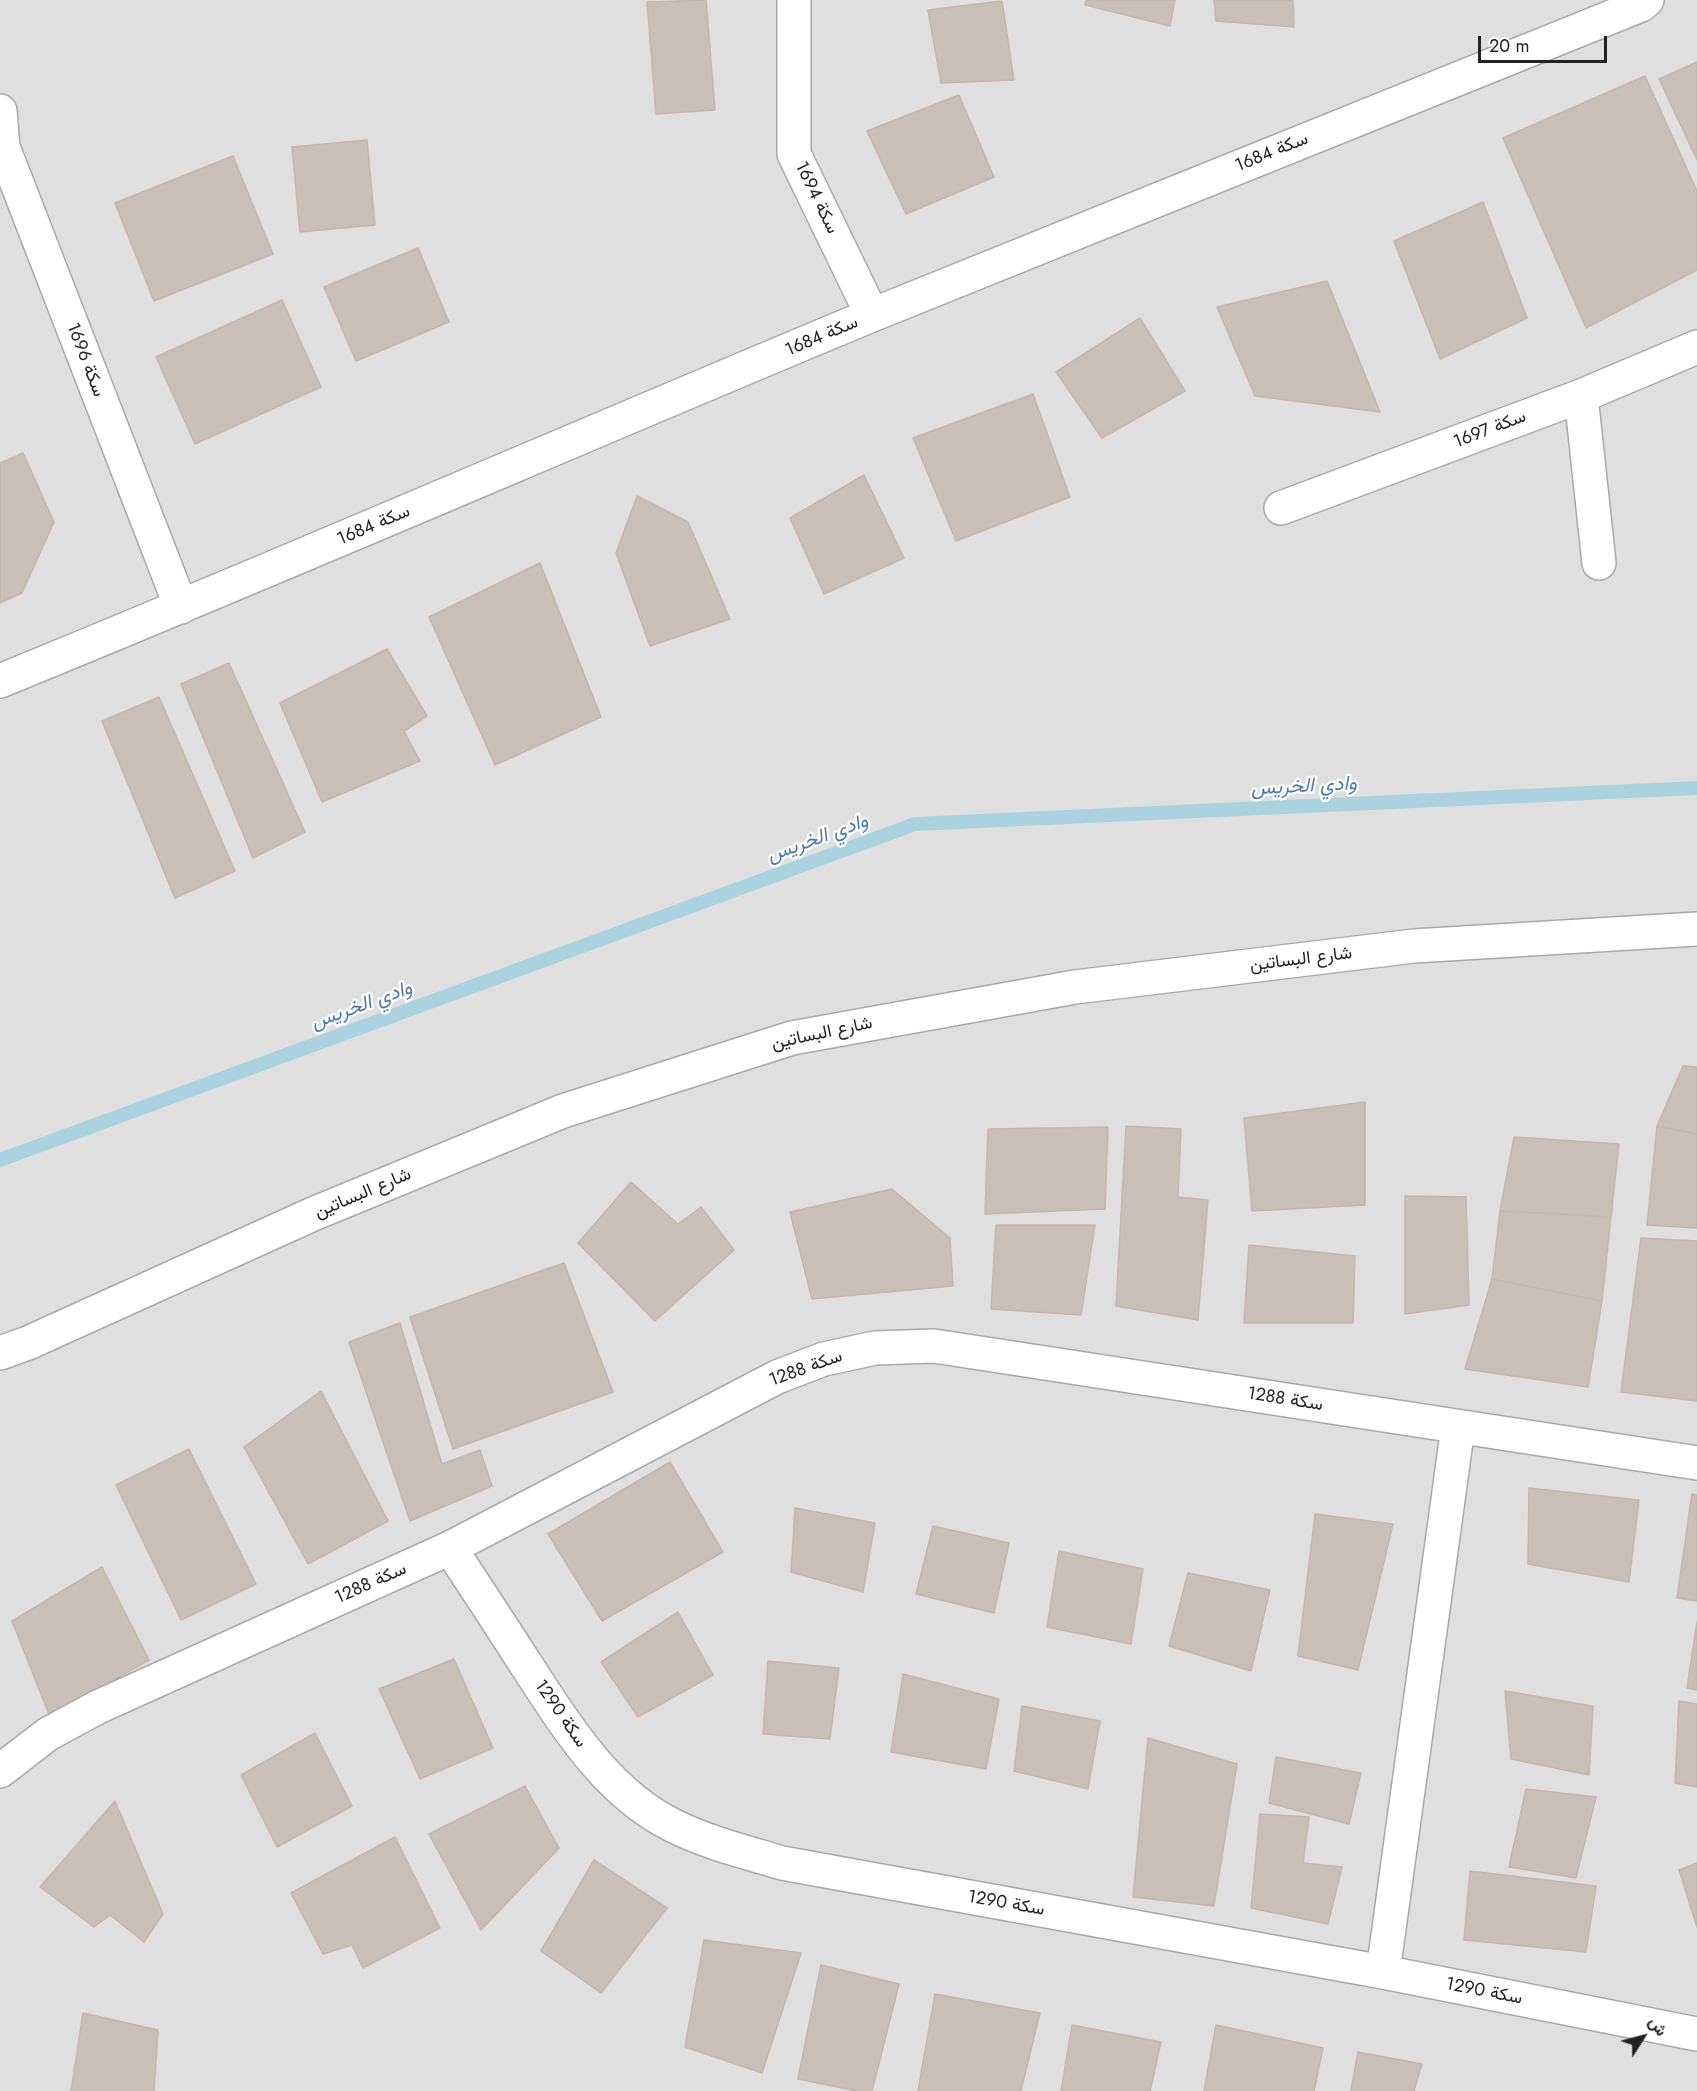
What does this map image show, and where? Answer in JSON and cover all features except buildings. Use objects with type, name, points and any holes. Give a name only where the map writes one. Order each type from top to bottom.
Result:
[{"type":"street","name":"سكة 1694","points":[[794,0],[794,153],[872,315]]},
{"type":"street","name":"سكة 1684","points":[[0,681],[181,607],[872,315],[1503,62],[1641,5],[1647,0]]},
{"type":"street","name":"سكة 1696","points":[[0,111],[3,147],[181,607]]},
{"type":"street","name":"سكة 1697","points":[[1281,508],[1581,396],[1697,347]]},
{"type":"street","points":[[1581,396],[1599,564]]},
{"type":"street","name":"شارع البساتين","points":[[0,1353],[28,1343],[313,1214],[563,1111],[792,1038],[1075,987],[1414,946],[1697,929]]},
{"type":"street","name":"سكة 1288","points":[[0,1771],[48,1734],[98,1707],[450,1548],[777,1377],[824,1359],[875,1347],[934,1346],[1697,1463]]},
{"type":"street","points":[[1383,1972],[1458,1427]]},
{"type":"street","name":"سكة 1290","points":[[450,1548],[555,1708],[593,1761],[625,1792],[672,1826],[718,1844],[782,1863],[1383,1972],[1697,2034]]},
{"type":"shaded area","points":[[0,0],[1697,0],[1697,2091],[0,2091]]},
{"type":"waterway","name":"وادي الخريس","points":[[0,1160],[915,824],[1697,788]]}]
